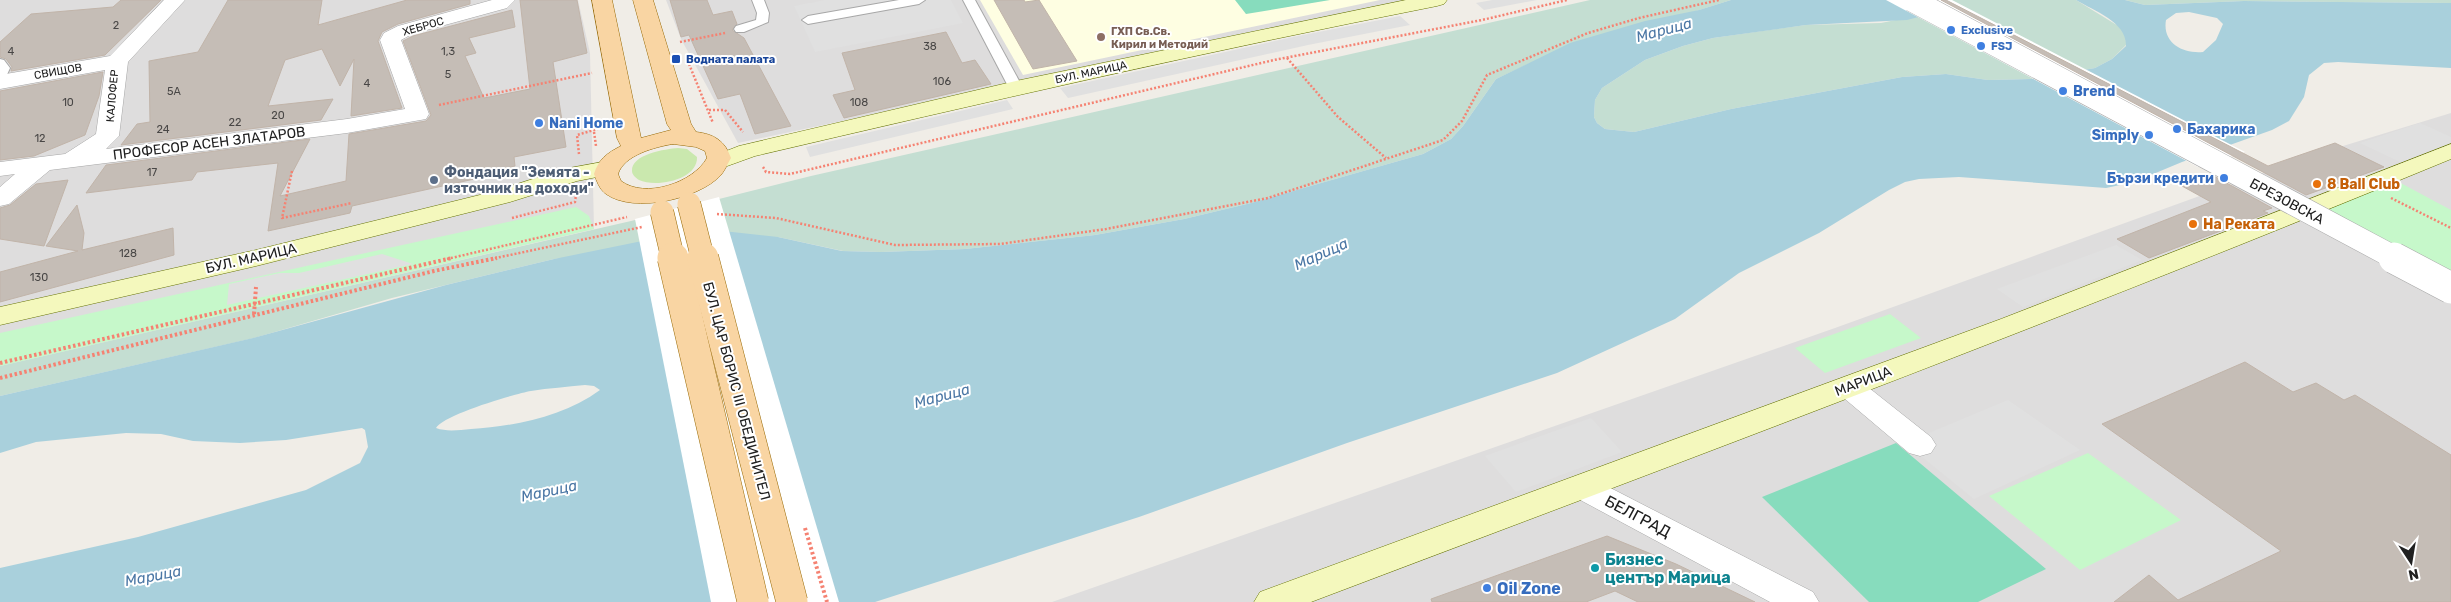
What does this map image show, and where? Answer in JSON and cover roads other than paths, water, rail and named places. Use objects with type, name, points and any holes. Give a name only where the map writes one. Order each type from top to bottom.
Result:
[{"type":"main road","points":[[602,0],[628,138],[633,147]]},
{"type":"main road","points":[[643,0],[679,124],[687,137]]},
{"type":"main road","points":[[687,137],[698,138],[717,154],[712,172],[670,207],[622,192],[608,176],[613,161],[633,147],[659,139],[687,137]]},
{"type":"main road","name":"БУЛ. ЦАР БОРИС III ОБЕДИНИТЕЛ","points":[[670,207],[752,602]]},
{"type":"main road","name":"БУЛ. ЦАР БОРИС III ОБЕДИНИТЕЛ","points":[[670,207],[792,602]]},
{"type":"street","name":"КАЛОФЕР","points":[[0,199],[54,163],[95,146],[107,136],[117,61],[175,0]]},
{"type":"street","name":"ХЕБРОС","points":[[418,113],[390,40],[391,37],[405,30],[500,4],[505,0]]},
{"type":"street","name":"БРЕЗОВСКА","points":[[1912,0],[2451,288]]},
{"type":"street","name":"БУЛ. МАРИЦА","points":[[717,154],[750,151],[1016,88],[1279,31],[1429,1]]},
{"type":"street","name":"СВИЩОВ","points":[[0,82],[117,61]]},
{"type":"street","name":"ПРОФЕСОР АСЕН ЗЛАТАРОВ","points":[[0,169],[347,126],[418,113]]},
{"type":"street","name":"МАРИЦА","points":[[1273,602],[1849,387],[2367,186],[2451,151]]},
{"type":"street","name":"БУЛ. МАРИЦА","points":[[0,316],[249,259],[501,198],[608,176]]},
{"type":"street","points":[[1849,387],[1920,445]]},
{"type":"street","name":"БЕЛГРАД","points":[[1582,487],[1801,602]]},
{"type":"lane","points":[[740,30],[762,22],[763,13],[758,0]]},
{"type":"lane","points":[[808,20],[919,0]]},
{"type":"lane","points":[[969,0],[1016,88]]},
{"type":"lane","points":[[0,64],[4,68],[0,76]]},
{"type":"water","name":"Марица","points":[[1731,0],[1952,0],[1945,10],[1907,20],[1806,25],[1713,38],[1683,46],[1645,60],[1602,88],[1595,100],[1594,117],[1597,123],[1605,129],[1634,132],[1731,109],[1902,77],[1946,74],[1988,80],[2031,79],[2095,68],[2112,59],[2126,46],[2125,38],[2121,30],[2108,18],[2076,0],[2125,0],[2145,5],[2244,1],[2451,3],[2451,68],[2338,62],[2324,63],[2309,75],[2304,97],[2289,121],[2272,130],[2182,162],[2134,182],[2106,188],[1959,177],[1919,179],[1905,182],[1819,233],[1739,273],[1675,319],[1557,373],[1347,443],[1139,517],[875,602],[0,602],[0,568],[138,537],[306,490],[360,463],[368,447],[365,430],[362,428],[286,440],[240,443],[193,441],[161,434],[126,433],[36,442],[0,453],[0,396],[253,338],[446,285],[554,259],[652,239],[714,230],[778,237],[842,251],[881,252],[965,249],[1095,235],[1184,219],[1251,203],[1423,154],[1451,139],[1463,126],[1496,79],[1570,43],[1645,21],[1699,10]],"holes":[[[2189,12],[2217,18],[2223,24],[2216,40],[2203,52],[2181,49],[2167,35],[2166,20],[2176,13]],[[585,385],[594,386],[600,390],[570,407],[538,418],[488,428],[453,430],[436,428],[451,417],[510,396],[538,390]]]},
{"type":"place","name":"Exclusive","points":[[1951,30]]},
{"type":"place","name":"ГХП Св.Св. Кирил и Методий","points":[[1101,37]]},
{"type":"place","name":"FSJ","points":[[1981,46]]},
{"type":"place","name":"Водната палата","points":[[676,59]]},
{"type":"place","name":"Brend","points":[[2063,91]]},
{"type":"place","name":"Nani Home","points":[[539,123]]},
{"type":"place","name":"Бахарика","points":[[2177,129]]},
{"type":"place","name":"Simply","points":[[2149,135]]},
{"type":"place","name":"Бързи кредити","points":[[2224,178]]},
{"type":"place","name":"Фондация \"Земята - източник на доходи\"","points":[[434,180]]},
{"type":"place","name":"8 Ball Club","points":[[2317,184]]},
{"type":"place","name":"На Реката","points":[[2193,224]]},
{"type":"place","name":"Бизнес център Марица","points":[[1595,568]]},
{"type":"place","name":"Oil Zone","points":[[1487,588]]}]
